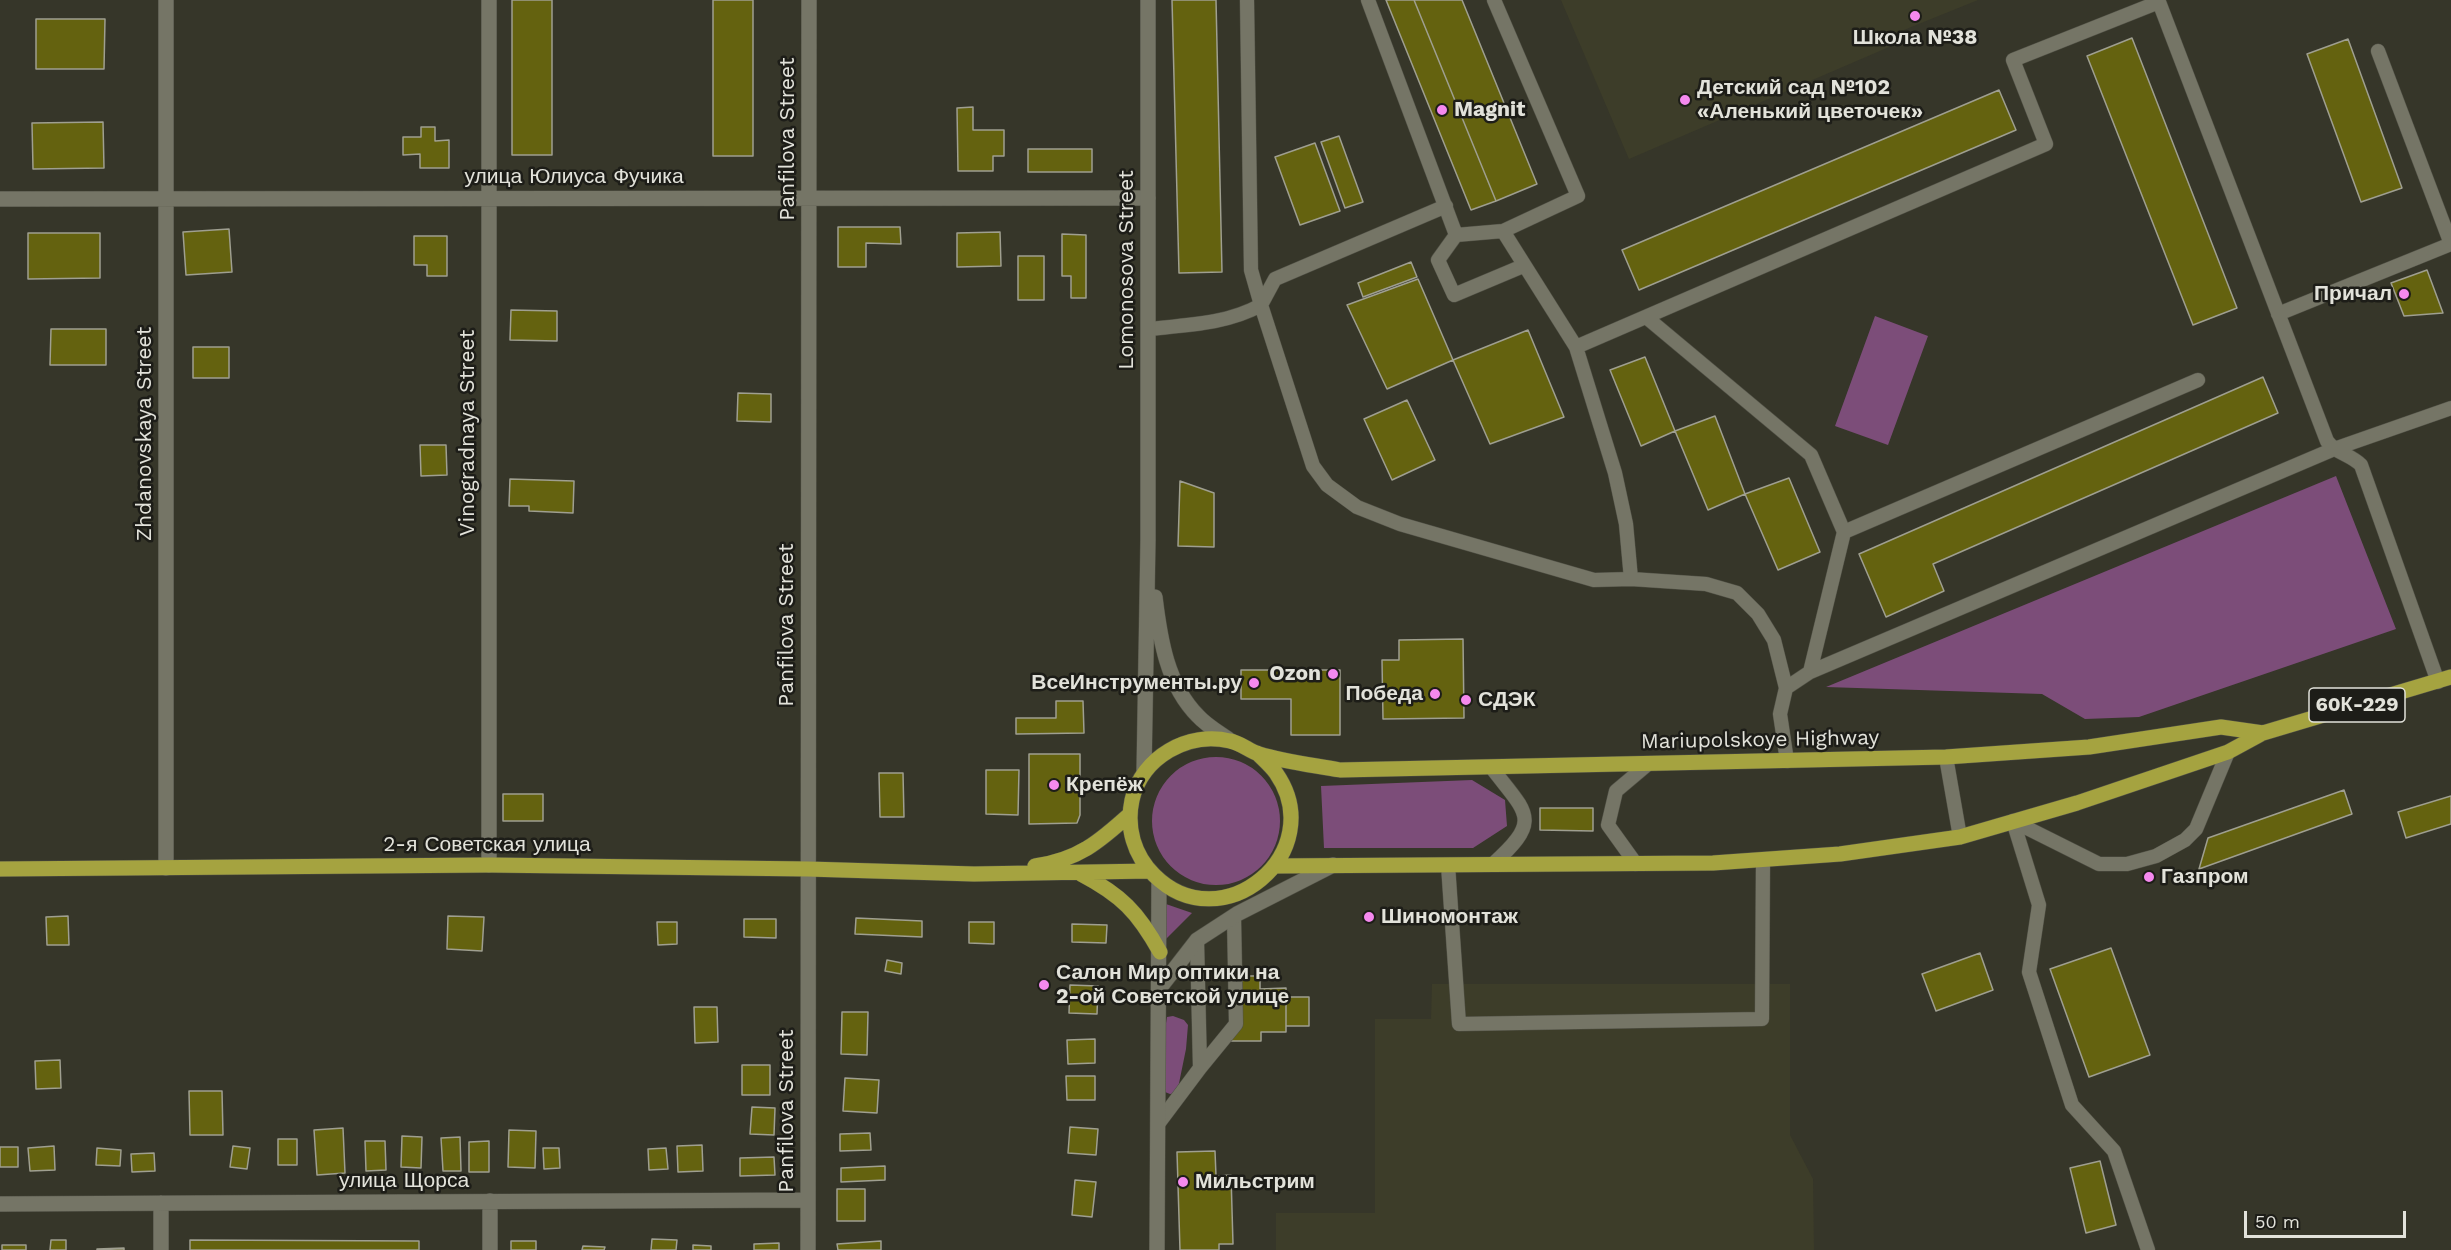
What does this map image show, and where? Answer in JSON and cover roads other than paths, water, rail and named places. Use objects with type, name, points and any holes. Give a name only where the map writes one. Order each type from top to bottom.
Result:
[{"type":"main road","name":"Mariupolskoye Highway","points":[[1275,866],[1713,863],[1840,854],[1960,837],[2077,803],[2228,752],[2263,733],[2445,679]]},
{"type":"main road","name":"Mariupolskoye Highway","points":[[1257,753],[1340,770],[1648,764],[1946,757],[2089,747],[2221,727],[2263,733]]},
{"type":"main road","points":[[1210,739],[1231,741],[1257,753],[1276,772],[1287,794],[1290,809],[1291,826],[1286,846],[1275,866],[1255,885],[1236,894],[1221,897],[1198,897],[1179,892],[1155,875],[1135,845],[1130,814],[1134,795],[1144,774],[1159,757],[1188,742],[1210,739]]},
{"type":"main road","name":"2-я Советская улица","points":[[974,874],[1049,864],[1072,857],[1097,844],[1130,814]]},
{"type":"main road","name":"2-я Советская улица","points":[[0,869],[489,865],[808,869],[974,874],[1078,872],[1155,875]]},
{"type":"main road","name":"2-я Советская улица","points":[[1078,872],[1101,884],[1122,899],[1144,923],[1160,952]]},
{"type":"street","name":"Zhdanovskaya Street","points":[[166,0],[166,868]]},
{"type":"street","name":"Vinogradnaya Street","points":[[489,0],[489,865]]},
{"type":"street","name":"Panfilova Street","points":[[808,1250],[809,0]]},
{"type":"street","name":"Lomonosova Street","points":[[1148,0],[1148,540]]},
{"type":"street","name":"улица Юлиуса Фучика","points":[[0,199],[1148,198]]},
{"type":"street","points":[[1148,540],[1159,630],[1170,674],[1180,694],[1198,717],[1231,741]]},
{"type":"street","points":[[1144,774],[1148,540]]},
{"type":"street","points":[[1159,989],[1197,940],[1234,917],[1333,865]]},
{"type":"street","points":[[1155,875],[1160,952],[1157,1250]]},
{"type":"street","name":"улица Щорса","points":[[0,1204],[808,1200]]},
{"type":"street","points":[[490,1201],[490,1250]]},
{"type":"street","points":[[161,1203],[161,1250]]},
{"type":"lane","points":[[1247,0],[1251,270],[1313,466],[1327,485],[1357,507],[1400,524],[1594,579],[1706,584],[1737,593],[1758,614],[1774,640],[1786,688],[1780,714],[1787,761]]},
{"type":"lane","points":[[1368,0],[1456,235]]},
{"type":"lane","points":[[1494,0],[1578,196],[1503,231],[1456,235],[1438,260],[1454,295],[1523,266]]},
{"type":"lane","points":[[1576,346],[2046,144],[2013,60],[2159,2],[2327,441],[2334,449],[2350,455],[2361,465],[2445,679]]},
{"type":"lane","points":[[2278,314],[2451,244],[2378,51]]},
{"type":"lane","points":[[1148,329],[1217,321],[1249,312],[1261,305],[1275,279],[1446,206]]},
{"type":"lane","points":[[1503,231],[1523,266],[1576,346],[1615,473],[1626,524],[1631,579]]},
{"type":"lane","points":[[1646,317],[1811,456],[1844,532],[1810,672]]},
{"type":"lane","points":[[1844,532],[2198,381]]},
{"type":"lane","points":[[1786,688],[1810,672],[2334,449],[2451,408]]},
{"type":"lane","points":[[2013,822],[2099,864],[2127,864],[2156,856],[2185,840],[2196,829],[2228,752]]},
{"type":"lane","points":[[1946,757],[1960,837]]},
{"type":"lane","points":[[1636,864],[1608,825],[1616,791],[1648,764]]},
{"type":"lane","points":[[1491,767],[1523,809],[1526,823],[1517,843],[1493,864]]},
{"type":"lane","points":[[2013,822],[2039,905],[2029,972],[2072,1105],[2114,1151],[2148,1250]]},
{"type":"lane","points":[[1448,865],[1459,1024],[1762,1019],[1764,860]]},
{"type":"lane","points":[[1158,1124],[1236,1024],[1234,917]]},
{"type":"lane","points":[[1197,940],[1200,1068]]},
{"type":"place","name":"Школа №38","points":[[1915,16]]},
{"type":"place","name":"Детский сад №102 «Аленький цветочек»","points":[[1685,100]]},
{"type":"place","name":"Magnit","points":[[1442,110]]},
{"type":"place","name":"Причал","points":[[2404,294]]},
{"type":"place","name":"Ozon","points":[[1333,674]]},
{"type":"place","name":"ВсеИнструменты.ру","points":[[1254,683]]},
{"type":"place","name":"Победа","points":[[1435,694]]},
{"type":"place","name":"СДЭК","points":[[1466,700]]},
{"type":"place","name":"Крепёж","points":[[1054,785]]},
{"type":"place","name":"Газпром","points":[[2149,877]]},
{"type":"place","name":"Шиномонтаж","points":[[1369,917]]},
{"type":"place","name":"Салон Мир оптики на 2-ой Советской улице","points":[[1044,985]]},
{"type":"place","name":"Мильстрим","points":[[1183,1182]]}]
